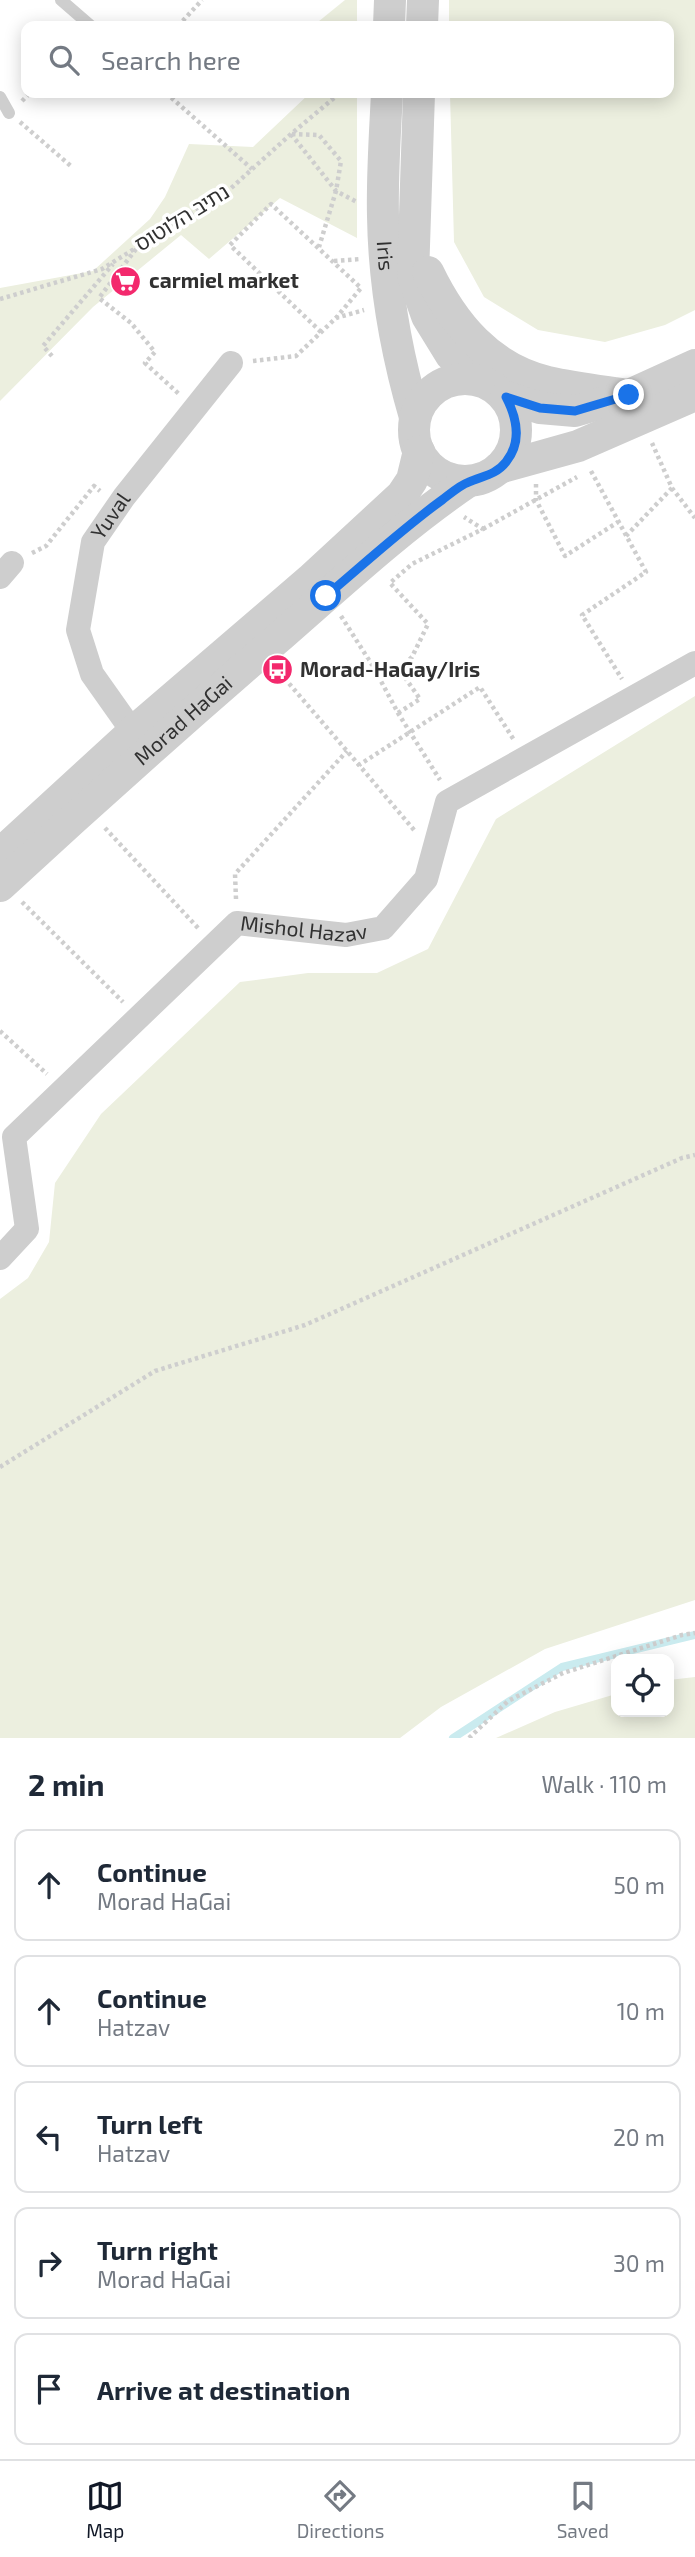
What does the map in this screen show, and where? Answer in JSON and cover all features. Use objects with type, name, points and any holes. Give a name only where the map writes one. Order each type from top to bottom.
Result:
[{"type":"street","points":[[389,21],[390,0]]},
{"type":"street","points":[[422,21],[423,0]]},
{"type":"street","name":"Iris","points":[[387,98],[383,216],[390,303],[404,380],[415,417]]},
{"type":"street","name":"Iris","points":[[419,98],[413,276],[427,316],[451,355],[475,379]]},
{"type":"street","points":[[414,238],[429,274],[470,339],[505,365],[545,381],[636,407]]},
{"type":"street","name":"Yuval","points":[[133,732],[92,674],[78,630],[93,542],[118,506],[231,363]]},
{"type":"street","points":[[499,468],[578,446],[695,365]]},
{"type":"street","points":[[506,397],[514,413],[517,430],[514,448],[505,463],[491,475],[457,481],[440,475],[426,464],[414,433],[415,417],[421,402],[432,390],[461,378],[475,379],[492,386],[506,397],[540,408],[575,411],[636,407],[695,395]]},
{"type":"street","name":"Morad HaGai","points":[[1,875],[133,732],[310,580],[402,495],[412,480],[419,451]]},
{"type":"street","name":"Morad HaGai","points":[[1,875],[85,807],[440,501],[469,481]]},
{"type":"street","points":[[451,800],[695,663]]},
{"type":"street","name":"Mishol Hazav","points":[[0,1258],[27,1229],[14,1137],[237,923],[346,934],[383,928],[426,879],[447,803],[451,800]]},
{"type":"lane","points":[[61,0],[85,21]]},
{"type":"lane","points":[[0,97],[9,113]]},
{"type":"path","points":[[183,21],[202,0]]},
{"type":"path","points":[[172,98],[252,169]]},
{"type":"path","name":"נתיב הלוטוס","points":[[0,299],[102,269],[229,190],[334,98]]},
{"type":"path","points":[[9,113],[72,167]]},
{"type":"path","points":[[291,134],[335,191]]},
{"type":"path","points":[[291,134],[319,135],[341,161],[319,247]]},
{"type":"path","points":[[231,363],[296,356],[336,318],[361,288],[271,204],[230,245],[321,332]]},
{"type":"path","points":[[139,246],[99,298],[131,323],[155,352],[145,363],[194,408]]},
{"type":"path","points":[[52,356],[43,346],[116,260]]},
{"type":"path","points":[[336,318],[390,303]]},
{"type":"path","points":[[636,407],[672,488],[695,518]]},
{"type":"path","points":[[536,458],[536,500],[565,556],[618,522]]},
{"type":"path","points":[[398,713],[420,699],[399,669],[412,657],[428,624],[390,583],[412,564],[483,529],[590,469],[646,572],[582,615],[634,698]]},
{"type":"path","points":[[6,570],[46,546],[94,486],[118,506]]},
{"type":"path","points":[[625,536],[672,488]]},
{"type":"path","points":[[440,501],[483,529]]},
{"type":"path","points":[[351,629],[451,800]]},
{"type":"path","points":[[262,652],[433,853]]},
{"type":"path","points":[[359,765],[480,687],[526,758]]},
{"type":"path","points":[[237,923],[234,874],[347,751]]},
{"type":"path","points":[[85,807],[214,945]]},
{"type":"path","points":[[1,875],[138,1017]]},
{"type":"path","points":[[0,1031],[63,1089]]},
{"type":"path","points":[[0,1467],[156,1371],[305,1325],[682,1157],[695,1155]]},
{"type":"path","points":[[470,1738],[509,1701],[563,1673],[695,1633]]},
{"type":"green space","points":[[345,0],[357,0],[357,21],[319,21]]},
{"type":"green space","points":[[449,0],[695,0],[695,310],[665,325],[605,342],[538,330],[484,297],[454,242],[450,98],[674,98],[674,21],[449,21]]},
{"type":"green space","points":[[305,98],[357,98],[357,238],[280,198],[209,259],[181,235],[93,307],[0,401],[0,288],[93,271],[150,219],[165,197],[189,144],[253,147]]},
{"type":"green space","points":[[695,696],[695,1600],[545,1649],[441,1707],[400,1738],[0,1738],[0,1299],[28,1278],[49,1242],[55,1183],[101,1114],[240,982],[308,973],[377,973],[428,949],[496,819]]},
{"type":"green space","points":[[695,1677],[695,1738],[496,1738],[555,1712],[611,1695],[611,1717],[674,1717],[674,1679]]},
{"type":"waterway","points":[[453,1738],[562,1667],[695,1635]]},
{"type":"place","name":"carmiel market","points":[[126,281]]},
{"type":"place","name":"Morad-HaGay/Iris","points":[[277,670]]},
{"type":"route","points":[[326,596],[440,501],[469,481],[491,475],[505,463],[514,448],[517,430],[514,413],[506,397],[540,408],[575,411],[629,395]]}]
